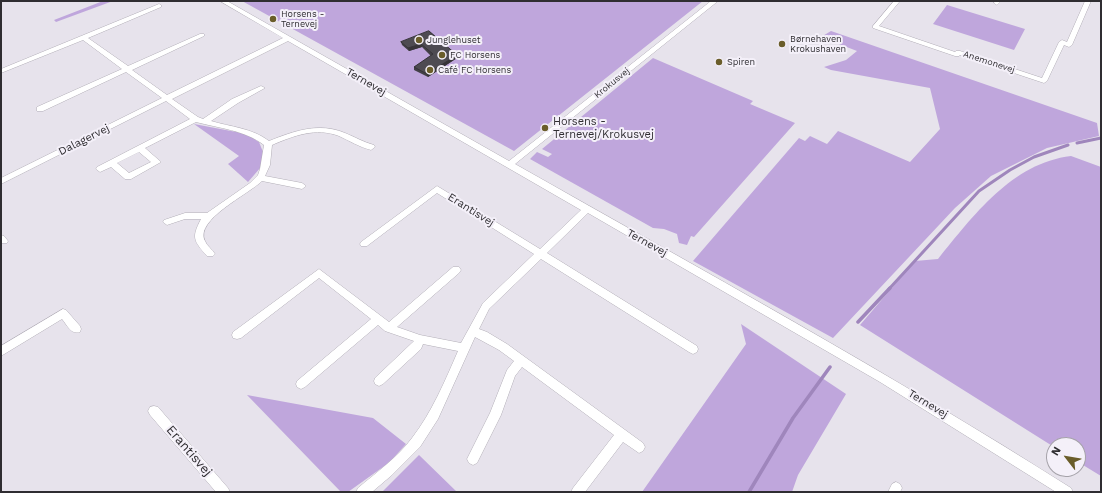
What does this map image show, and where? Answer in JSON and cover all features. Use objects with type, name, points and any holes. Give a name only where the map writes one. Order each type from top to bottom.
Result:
[{"type":"street","name":"Ternevej","points":[[223,1],[842,353],[957,421],[1067,492]]},
{"type":"street","name":"Krokusvej","points":[[510,164],[715,1]]},
{"type":"street","name":"Anemonevej","points":[[897,1],[875,27],[957,55],[958,52],[1044,81],[1062,42],[1069,44],[1088,1]]},
{"type":"street","points":[[1,71],[159,6]]},
{"type":"street","points":[[40,109],[202,35]]},
{"type":"street","points":[[84,37],[195,119],[248,132],[259,137],[268,144]]},
{"type":"street","name":"Dalagervej","points":[[1,181],[288,38]]},
{"type":"street","points":[[204,122],[235,101],[261,88]]},
{"type":"street","points":[[100,169],[195,119]]},
{"type":"street","points":[[268,144],[294,134],[321,130],[343,135],[359,144],[371,147]]},
{"type":"street","points":[[210,254],[203,247],[199,238],[201,226],[209,216],[260,178],[267,160],[268,144]]},
{"type":"street","points":[[112,162],[128,177],[157,162],[140,148]]},
{"type":"street","points":[[260,178],[302,186]]},
{"type":"street","name":"Erantisvej","points":[[364,244],[437,189],[693,349]]},
{"type":"street","points":[[362,492],[388,471],[416,443],[434,415],[448,387],[472,331],[486,306],[587,209]]},
{"type":"street","points":[[168,222],[185,216],[209,216]]},
{"type":"street","points":[[389,328],[456,270]]},
{"type":"street","points":[[237,334],[319,273],[389,328],[420,339],[464,348]]},
{"type":"street","points":[[1,351],[63,313],[76,329]]},
{"type":"street","points":[[302,384],[377,320]]},
{"type":"street","points":[[472,331],[503,347],[520,362],[639,447]]},
{"type":"street","points":[[379,381],[417,346],[420,339]]},
{"type":"street","points":[[473,459],[495,415],[511,373],[520,362]]},
{"type":"street","name":"Erantisvej","points":[[154,411],[224,492]]},
{"type":"street","points":[[577,492],[621,434]]},
{"type":"shaded area","points":[[103,1],[113,1],[56,22],[54,20]]},
{"type":"shaded area","points":[[242,1],[703,1],[514,151]]},
{"type":"shaded area","points":[[947,5],[1025,29],[1014,50],[933,24]]},
{"type":"shaded area","points":[[831,31],[1097,123],[1099,136],[1047,148],[991,176],[955,208],[833,338],[693,261],[799,138],[805,141],[810,136],[827,144],[838,131],[910,162],[940,129],[930,88],[831,70],[824,67],[846,60],[857,51],[821,37]]},
{"type":"shaded area","points":[[653,58],[753,101],[750,104],[795,123],[694,237],[691,236],[687,245],[679,243],[677,234],[664,229],[653,228],[530,159],[537,152],[548,157],[552,154],[542,149]]},
{"type":"shaded area","points":[[194,124],[247,134],[259,142],[263,152],[261,167],[248,182],[228,164],[239,156]]},
{"type":"shaded area","points":[[1071,156],[1101,167],[1101,476],[1086,467],[1086,437],[1046,437],[1046,442],[860,325],[915,261],[938,259],[980,209],[1012,180],[1030,169],[1050,161]]},
{"type":"shaded area","points":[[741,324],[846,394],[798,475],[792,492],[642,492],[746,344]]},
{"type":"shaded area","points":[[247,395],[373,418],[406,444],[390,462],[348,492],[341,492]]},
{"type":"shaded area","points":[[419,455],[457,492],[384,492],[383,491]]},
{"type":"building","name":"FC Horsens","points":[[429,31],[457,55],[427,74],[414,67],[433,54],[421,44],[408,48],[401,42]]},
{"type":"waterway","points":[[1077,143],[1101,138]]},
{"type":"waterway","points":[[889,289],[979,191],[1010,170],[1034,157],[1068,145]]},
{"type":"waterway","points":[[858,322],[890,288]]},
{"type":"waterway","points":[[749,492],[793,418],[830,367]]},
{"type":"place","name":"Horsens - Ternevej","points":[[273,19]]},
{"type":"place","name":"Junglehuset","points":[[419,40]]},
{"type":"place","name":"Børnehaven Krokushaven","points":[[782,44]]},
{"type":"place","name":"FC Horsens","points":[[442,55]]},
{"type":"place","name":"Spiren","points":[[719,62]]},
{"type":"place","name":"Café FC Horsens","points":[[430,70]]},
{"type":"place","name":"Horsens - Ternevej/Krokusvej","points":[[545,128]]}]
